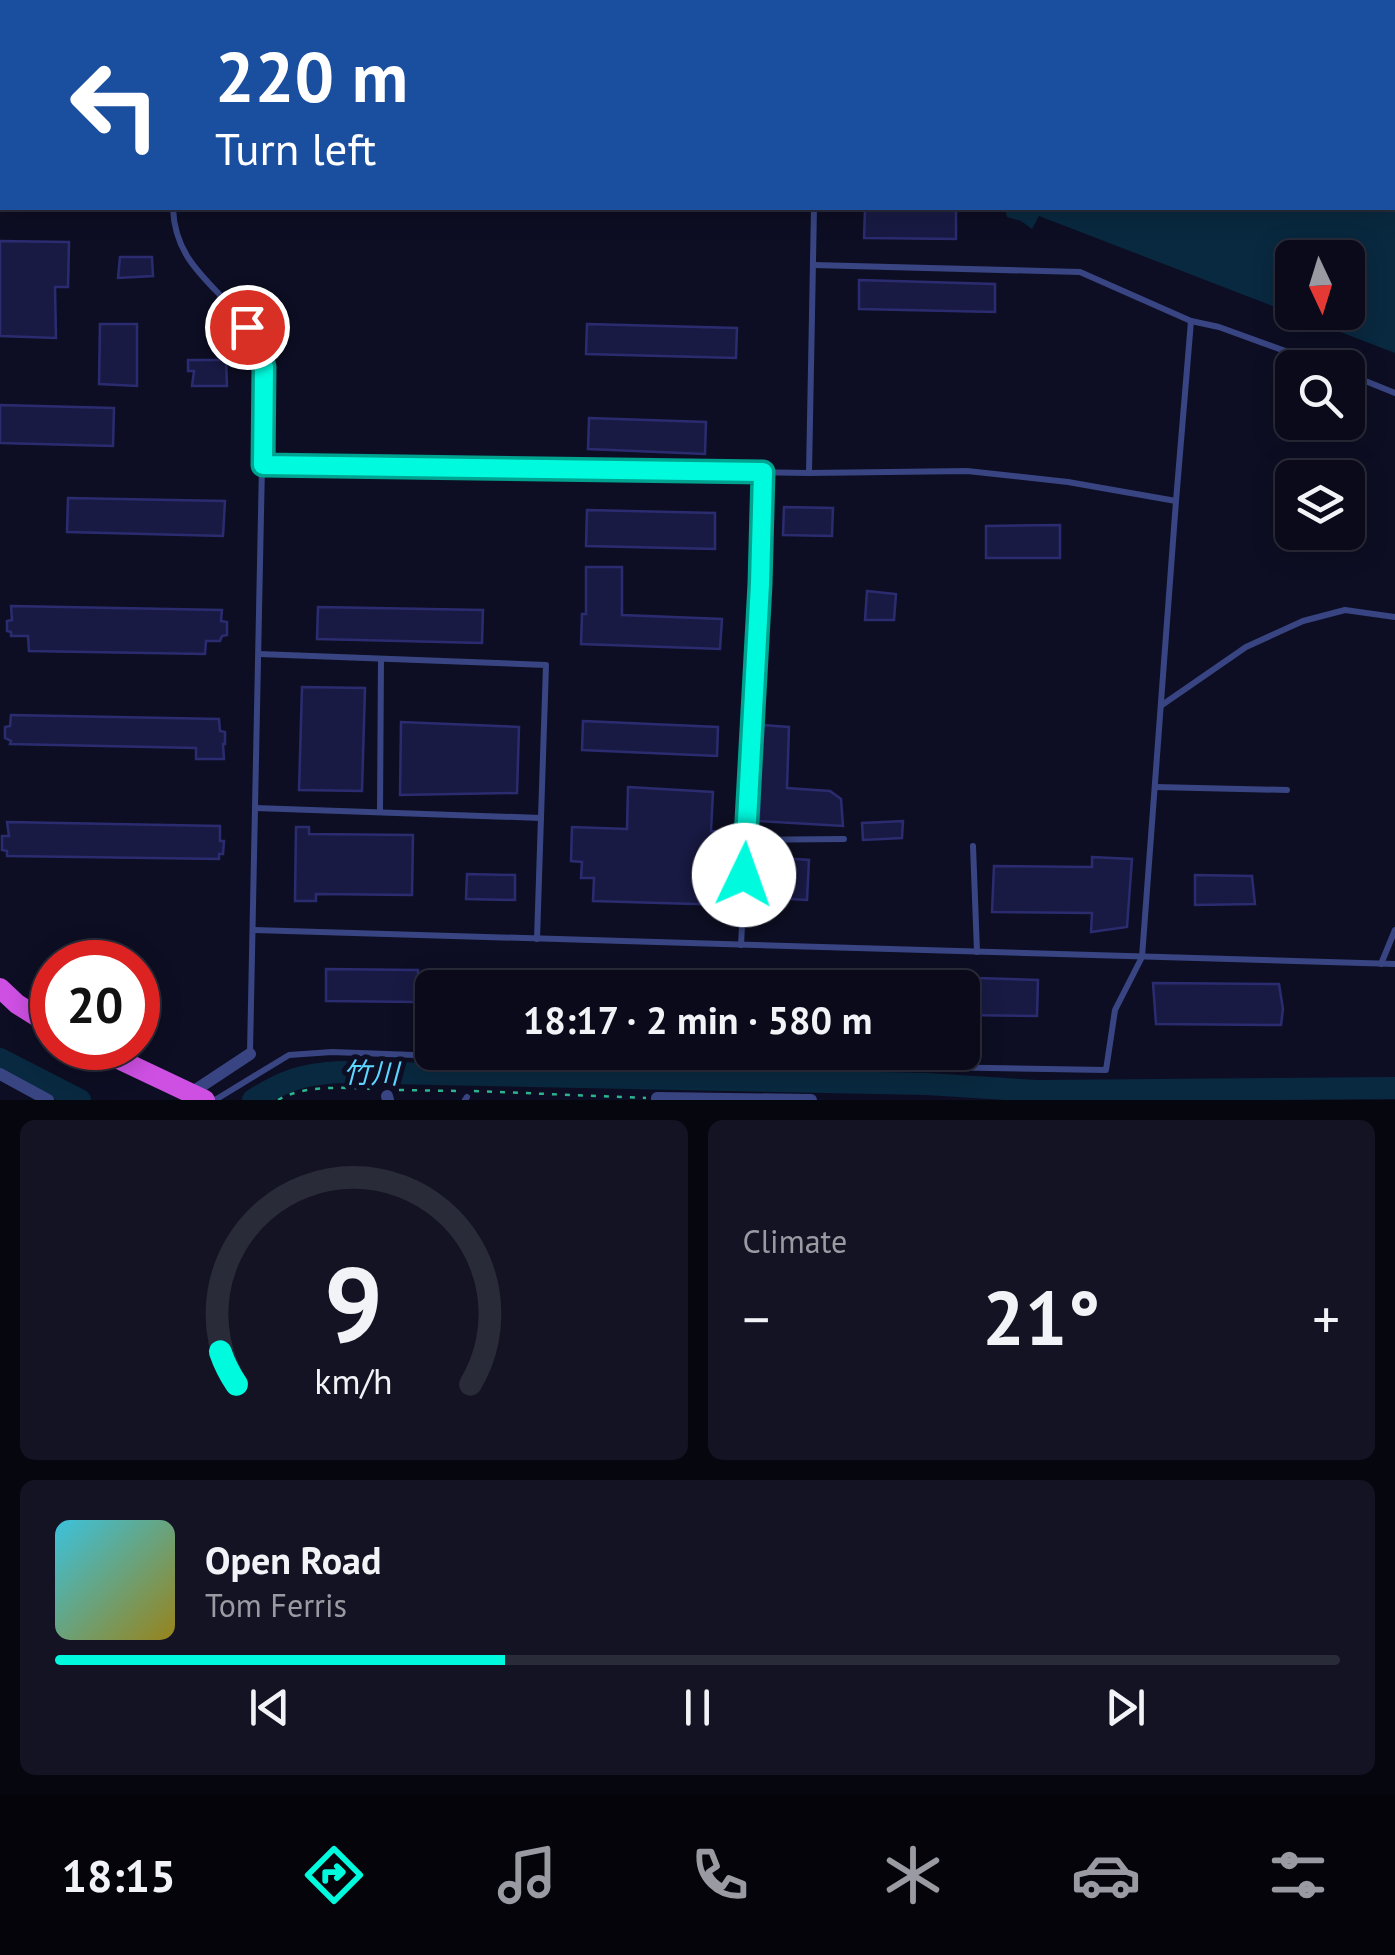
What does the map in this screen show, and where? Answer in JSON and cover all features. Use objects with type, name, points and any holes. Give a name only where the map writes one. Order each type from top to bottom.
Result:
[{"type":"highway","points":[[2,997],[30,1013]]},
{"type":"highway","points":[[141,1070],[198,1097]]},
{"type":"street","points":[[198,1097],[250,1054]]},
{"type":"street","points":[[0,1074],[48,1100]]},
{"type":"street","points":[[658,1100],[810,1100]]},
{"type":"lane","points":[[173,210],[180,246],[193,268],[247,327],[264,367],[250,1054]]},
{"type":"lane","points":[[808,473],[814,210]]},
{"type":"lane","points":[[813,264],[1080,272],[1191,321],[1282,350]]},
{"type":"lane","points":[[215,1100],[289,1054],[332,1052],[583,1061],[1106,1070],[1115,1010],[1142,957],[1191,321]]},
{"type":"lane","points":[[1365,381],[1395,393]]},
{"type":"lane","points":[[263,465],[808,473],[967,471],[1068,482],[1176,502]]},
{"type":"lane","points":[[741,945],[763,472]]},
{"type":"lane","points":[[1161,706],[1246,648],[1303,621],[1345,610],[1395,617]]},
{"type":"lane","points":[[259,654],[546,666],[537,939]]},
{"type":"lane","points":[[380,812],[381,659]]},
{"type":"lane","points":[[1155,787],[1286,790]]},
{"type":"lane","points":[[256,808],[541,818]]},
{"type":"lane","points":[[746,840],[844,839]]},
{"type":"lane","points":[[974,846],[977,952]]},
{"type":"lane","points":[[253,930],[1394,964]]},
{"type":"lane","points":[[1381,964],[1395,930]]},
{"type":"water","points":[[1005,210],[1395,210],[1395,353],[1335,330],[1365,330],[1365,240],[1275,240],[1275,307],[1039,216],[1032,229],[1007,217]]},
{"type":"building","points":[[865,210],[956,211],[956,239],[864,238]]},
{"type":"building","points":[[0,241],[69,242],[68,287],[55,287],[56,338],[0,336]]},
{"type":"building","points":[[120,257],[152,257],[153,276],[118,278]]},
{"type":"building","points":[[859,280],[995,284],[995,312],[859,309]]},
{"type":"building","points":[[100,324],[137,324],[137,386],[99,384]]},
{"type":"building","points":[[587,324],[737,328],[736,358],[586,354]]},
{"type":"building","points":[[188,360],[226,360],[227,386],[192,386],[194,371],[188,371]]},
{"type":"building","points":[[0,405],[114,408],[113,446],[0,443]]},
{"type":"building","points":[[589,418],[706,422],[705,454],[588,449]]},
{"type":"building","points":[[68,498],[225,501],[223,536],[67,532]]},
{"type":"building","points":[[784,507],[833,508],[832,536],[783,535]]},
{"type":"building","points":[[587,510],[715,513],[715,549],[586,546]]},
{"type":"building","points":[[1060,525],[1060,558],[986,558],[986,526]]},
{"type":"building","points":[[586,567],[622,567],[622,615],[722,619],[720,649],[581,644],[582,614],[586,614]]},
{"type":"building","points":[[867,591],[896,594],[894,620],[865,620]]},
{"type":"building","points":[[11,606],[222,610],[221,621],[227,622],[227,635],[220,641],[206,641],[205,654],[29,651],[28,636],[11,636],[7,631],[7,621],[12,620]]},
{"type":"building","points":[[318,607],[483,610],[482,643],[317,639]]},
{"type":"building","points":[[302,687],[365,688],[362,791],[299,790]]},
{"type":"building","points":[[11,715],[219,719],[220,731],[225,732],[224,759],[196,759],[196,748],[10,744],[5,738],[5,727],[10,726]]},
{"type":"building","points":[[583,721],[718,727],[717,756],[582,750]]},
{"type":"building","points":[[401,722],[519,727],[517,793],[400,795]]},
{"type":"building","points":[[761,725],[789,727],[787,788],[830,791],[841,799],[843,826],[759,821]]},
{"type":"building","points":[[628,787],[713,792],[711,831],[730,832],[728,905],[593,901],[594,878],[581,878],[582,862],[571,861],[572,827],[627,829]]},
{"type":"building","points":[[903,821],[902,838],[863,840],[862,823]]},
{"type":"building","points":[[7,822],[220,826],[223,854],[219,854],[219,859],[7,856],[7,851],[2,850],[2,836],[9,836]]},
{"type":"building","points":[[296,827],[309,827],[309,834],[413,835],[412,895],[316,894],[316,901],[295,901]]},
{"type":"building","points":[[755,856],[809,860],[807,900],[753,897]]},
{"type":"building","points":[[1092,857],[1132,859],[1127,927],[1091,932],[1092,913],[992,912],[994,866],[1092,867]]},
{"type":"building","points":[[467,874],[515,875],[515,900],[466,899]]},
{"type":"building","points":[[1195,875],[1252,876],[1255,904],[1195,905]]},
{"type":"building","points":[[326,969],[418,970],[415,1002],[326,1001]]},
{"type":"building","points":[[980,978],[1038,980],[1037,1016],[980,1015]]},
{"type":"building","points":[[1153,983],[1279,984],[1281,1025],[1156,1024]]},
{"type":"waterway","name":"竹川","points":[[0,1059],[80,1100]]},
{"type":"waterway","name":"竹川","points":[[253,1100],[295,1079],[340,1072],[927,1084],[1037,1091],[1395,1088]]},
{"type":"route","points":[[247,327],[264,367],[263,465],[763,472],[744,875]]}]
